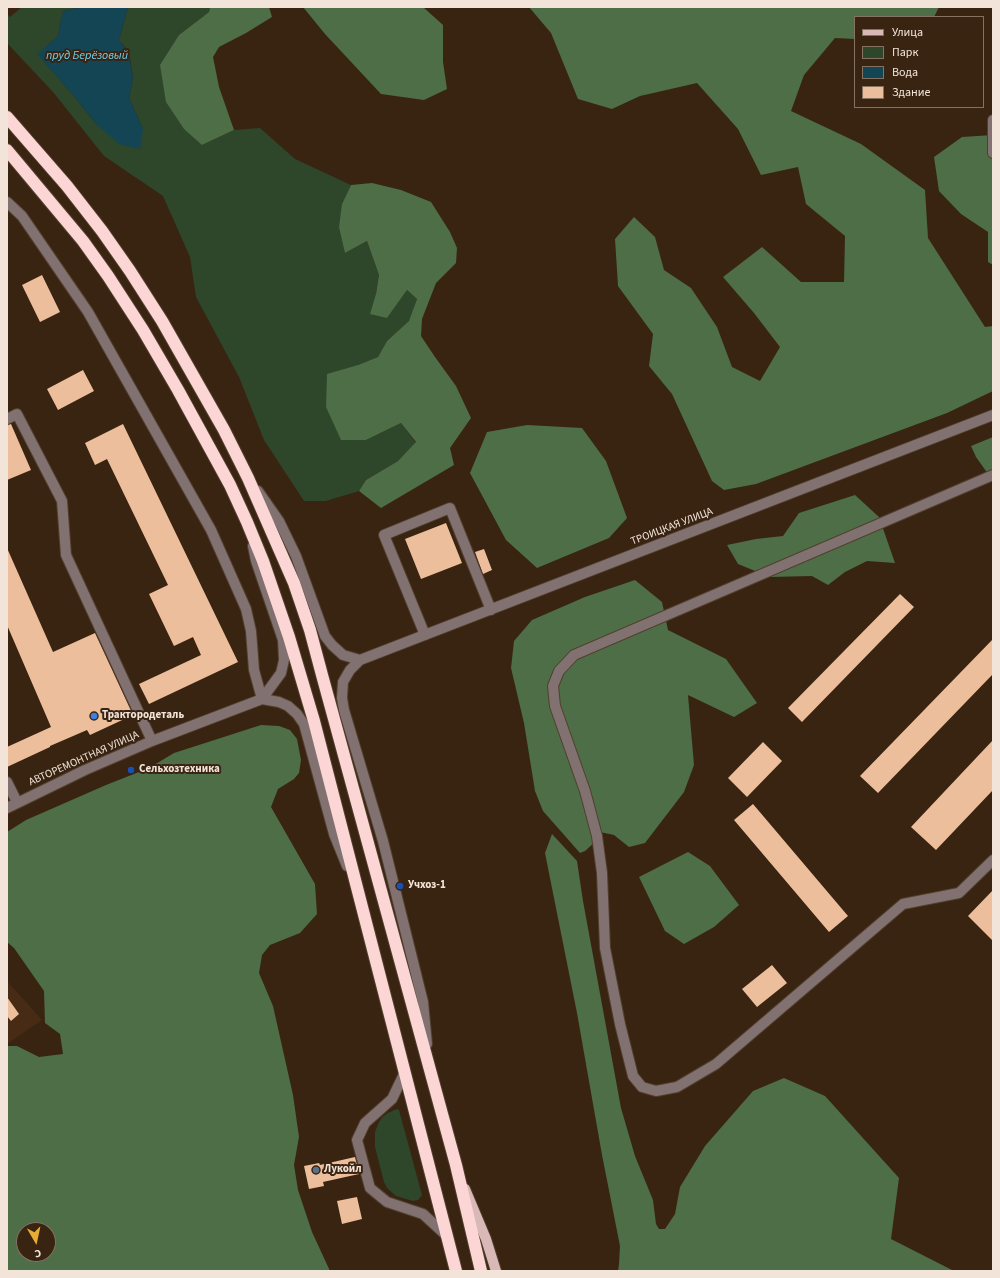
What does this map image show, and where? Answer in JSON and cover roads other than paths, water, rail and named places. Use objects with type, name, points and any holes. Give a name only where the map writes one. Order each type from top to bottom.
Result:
[{"type":"highway","points":[[7,117],[102,231],[162,321],[224,430],[248,478],[294,583],[310,630],[456,1165],[481,1271]]},
{"type":"highway","points":[[7,150],[83,241],[112,283],[178,390],[230,484],[263,560],[289,637],[310,708],[455,1268]]},
{"type":"main road","points":[[456,1165],[486,1239],[496,1271]]},
{"type":"street","points":[[993,120],[993,153]]},
{"type":"street","points":[[7,202],[22,216],[88,312],[212,530],[246,609],[252,631],[254,670],[262,699]]},
{"type":"street","points":[[7,419],[17,414],[62,501],[66,555],[152,741]]},
{"type":"street","name":"ТРОИЦКАЯ УЛИЦА","points":[[360,660],[993,415]]},
{"type":"street","points":[[993,475],[574,655],[558,670],[552,686],[555,706],[585,791],[597,836],[602,873],[605,948],[620,1024],[633,1076],[642,1087],[656,1091],[677,1087],[716,1064],[904,904],[959,893],[993,860]]},
{"type":"street","points":[[248,478],[279,522],[296,556],[325,636],[343,655],[360,660],[350,670],[343,682],[342,698],[344,710],[383,841],[423,1002],[428,1065]]},
{"type":"street","points":[[425,635],[384,535],[450,508],[491,610]]},
{"type":"street","points":[[247,522],[256,561],[283,640],[284,660],[280,673],[262,699]]},
{"type":"street","points":[[262,699],[279,702],[288,706],[297,714],[304,724],[334,834],[356,886]]},
{"type":"street","name":"АВТОРЕМОНТНАЯ УЛИЦА","points":[[7,808],[86,770],[152,741],[262,699]]},
{"type":"street","points":[[7,782],[17,802]]},
{"type":"street","points":[[404,1074],[392,1098],[365,1123],[357,1140],[370,1188],[387,1202],[422,1214],[447,1236]]},
{"type":"water","name":"пруд Берёзовый","points":[[82,7],[128,7],[119,40],[128,52],[133,78],[129,98],[143,129],[140,149],[119,144],[97,125],[37,54],[58,36],[63,11]]},
{"type":"place","name":"Трактородеталь","points":[[94,716]]},
{"type":"place","name":"Сельхозтехника","points":[[131,770]]},
{"type":"place","name":"Учхоз-1","points":[[400,886]]},
{"type":"place","name":"Лукойл","points":[[316,1170]]}]
